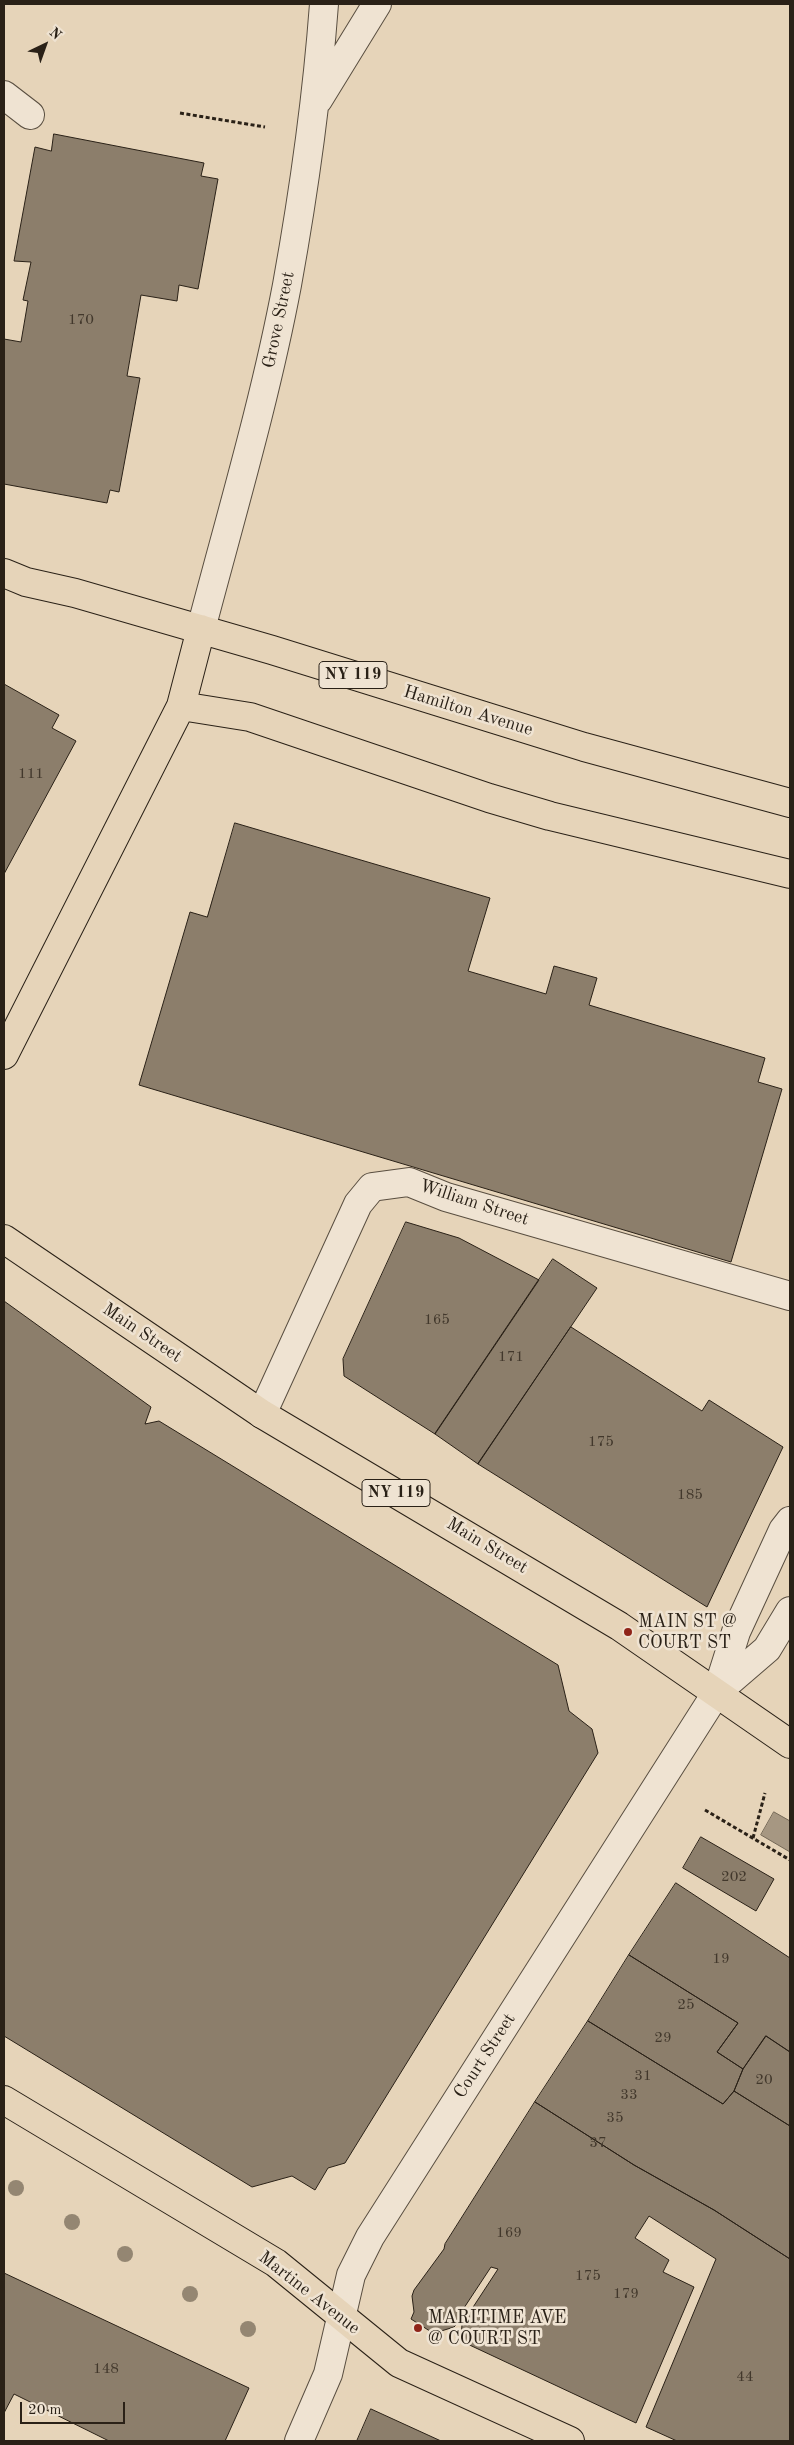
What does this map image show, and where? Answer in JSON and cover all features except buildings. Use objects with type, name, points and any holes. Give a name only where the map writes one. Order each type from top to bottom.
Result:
[{"type":"main road","name":"Hamilton Avenue","points":[[4,573],[26,582],[76,593],[201,629],[584,747],[790,803]]},
{"type":"main road","points":[[4,1055],[181,706],[201,629]]},
{"type":"main road","points":[[181,706],[250,717],[489,798],[550,816],[790,874]]},
{"type":"main road","name":"Main Street","points":[[4,1239],[262,1414],[595,1611],[717,1692],[790,1744]]},
{"type":"main road","name":"Martine Avenue","points":[[4,2100],[276,2263],[399,2363],[570,2441]]},
{"type":"street","name":"Grove Street","points":[[201,629],[269,366],[287,286],[316,104],[324,4]]},
{"type":"street","points":[[316,104],[377,4]]},
{"type":"street","points":[[4,95],[30,115]]},
{"type":"street","name":"William Street","points":[[262,1414],[364,1195],[372,1187],[409,1182],[446,1197],[790,1296]]},
{"type":"street","points":[[717,1692],[736,1632],[783,1530],[790,1521]]},
{"type":"street","points":[[717,1692],[768,1649],[790,1611]]},
{"type":"street","name":"Court Street","points":[[299,2441],[328,2374],[351,2275],[370,2237],[717,1692]]},
{"type":"path","points":[[180,113],[265,127]]},
{"type":"path","points":[[754,1838],[765,1792]]},
{"type":"path","points":[[705,1810],[790,1860]]},
{"type":"shaded area","points":[[774,1812],[790,1821],[790,1852],[761,1835]]},
{"type":"place","name":"MAIN ST @ COURT ST","points":[[628,1632]]},
{"type":"place","name":"MARITIME AVE @ COURT ST","points":[[418,2328]]}]
